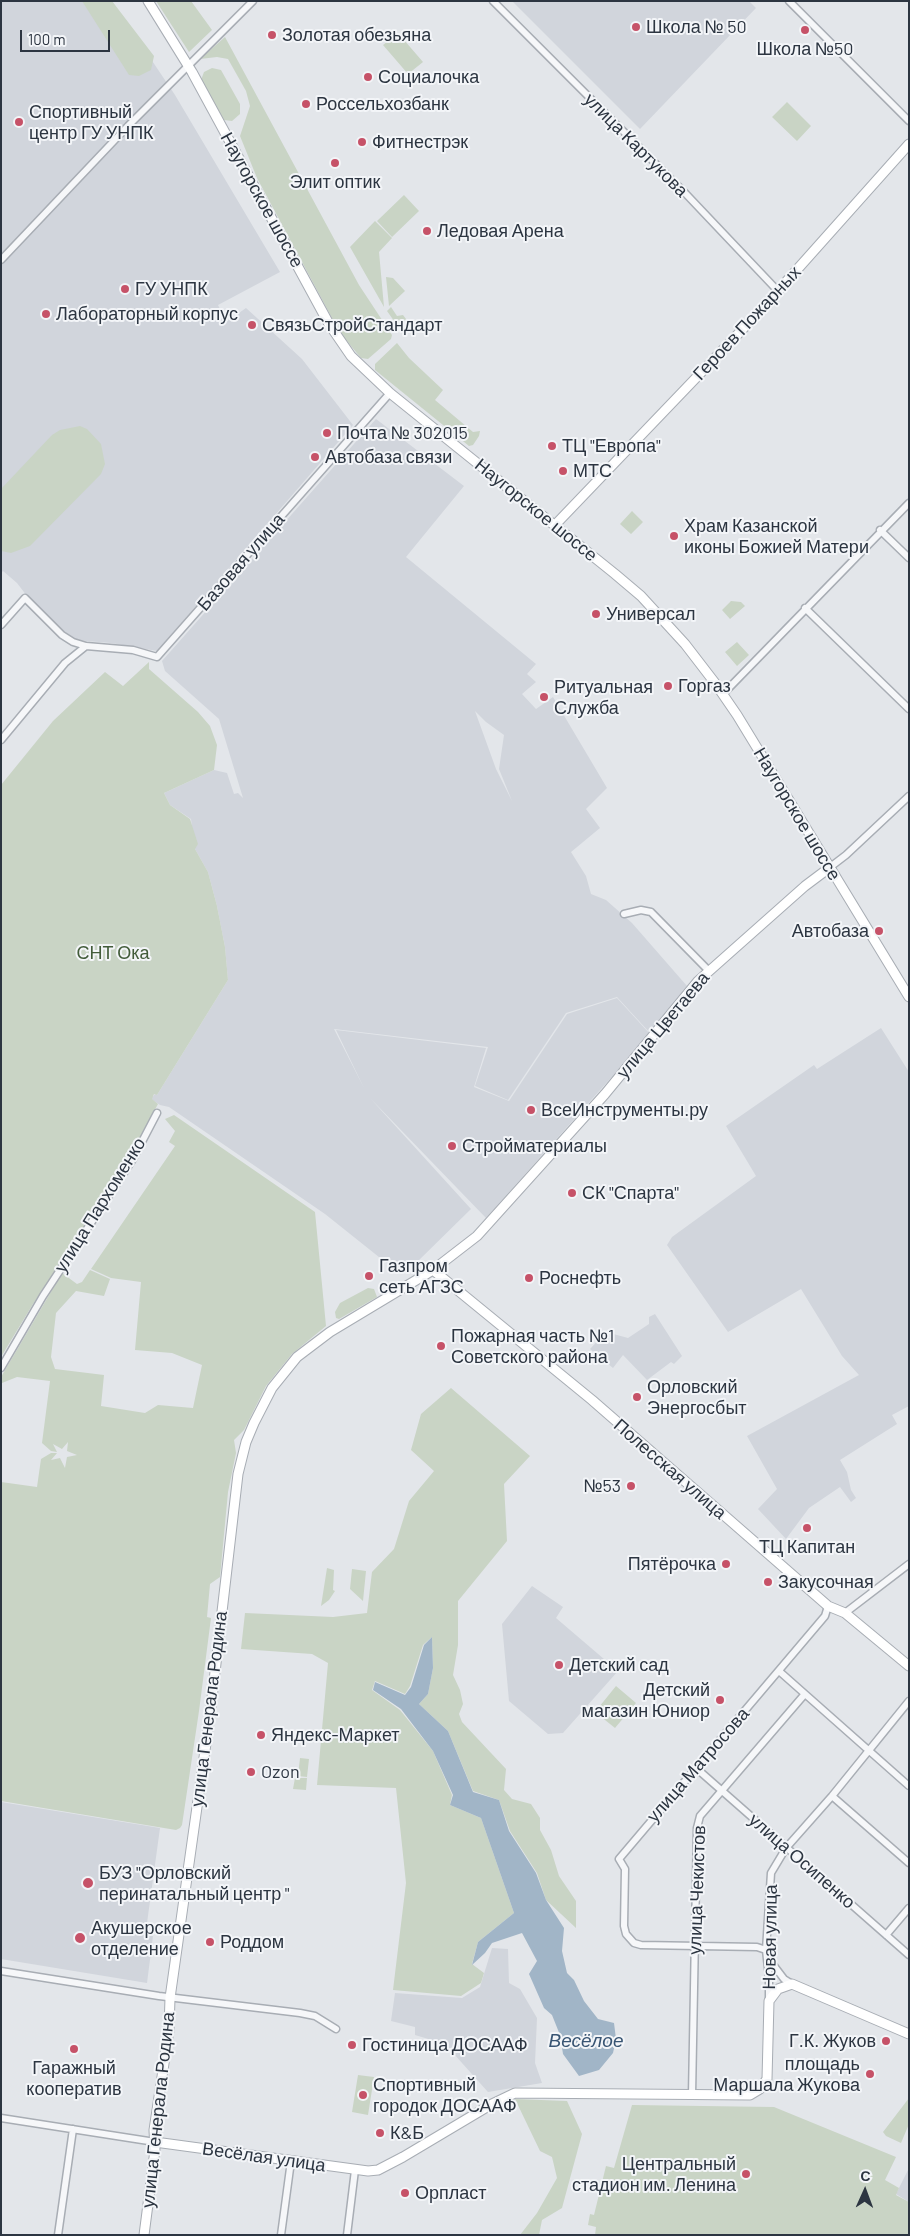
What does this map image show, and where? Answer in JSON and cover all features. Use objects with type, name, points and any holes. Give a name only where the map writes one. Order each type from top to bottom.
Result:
[{"type":"main road","name":"Наугорское шоссе","points":[[148,1],[188,64],[339,339],[363,369],[390,393],[555,525],[640,596],[692,652],[722,694],[909,997]]},
{"type":"main road","name":"Героев Пожарных","points":[[555,525],[777,290],[909,144]]},
{"type":"main road","name":"улица Цветаева","points":[[433,1270],[482,1230],[605,1094],[685,996],[709,971],[805,886],[829,868]]},
{"type":"main road","name":"Полесская улица","points":[[433,1270],[598,1406],[828,1606],[845,1613],[909,1666]]},
{"type":"main road","name":"улица Генерала Родина","points":[[144,2235],[159,2094],[169,2030],[170,1998],[210,1714],[238,1474],[246,1442],[272,1388],[297,1357],[330,1332],[433,1270]]},
{"type":"main road","points":[[769,2000],[778,1989],[792,1984],[909,2034]]},
{"type":"main road","name":"Новая улица","points":[[692,2095],[750,2095],[760,2089],[767,2079],[769,2000]]},
{"type":"main road","name":"Весёлая улица","points":[[155,2142],[355,2170],[378,2170],[515,2093],[692,2095]]},
{"type":"street","points":[[1,260],[188,64],[253,1]]},
{"type":"street","name":"улица Картукова","points":[[493,1],[686,194],[777,290]]},
{"type":"street","points":[[789,1],[909,122]]},
{"type":"street","name":"Базовая улица","points":[[86,646],[109,646],[133,650],[157,658],[390,393]]},
{"type":"street","points":[[722,694],[880,530],[909,503]]},
{"type":"street","points":[[880,530],[909,558]]},
{"type":"street","points":[[1,625],[24,598],[62,635],[73,642],[86,646]]},
{"type":"street","points":[[805,608],[909,710]]},
{"type":"street","points":[[1,740],[65,663],[86,646]]},
{"type":"street","name":"улица Цветаева","points":[[829,868],[846,855],[909,796]]},
{"type":"street","points":[[624,914],[641,910],[651,912],[709,971]]},
{"type":"street","name":"улица Пархоменко","points":[[1,1368],[43,1296],[133,1159],[157,1113]]},
{"type":"street","points":[[845,1613],[909,1564]]},
{"type":"street","name":"улица Матросова","points":[[695,1945],[641,1945],[630,1939],[624,1926],[625,1869],[619,1859],[825,1616],[828,1606]]},
{"type":"street","points":[[779,1671],[909,1786]]},
{"type":"street","name":"улица Чекистов","points":[[692,2095],[697,1828],[700,1816],[804,1695]]},
{"type":"street","name":"Новая улица","points":[[769,2000],[768,1958],[766,1950],[771,1873],[786,1848],[832,1796],[909,1701]]},
{"type":"street","name":"улица Осипенко","points":[[696,1768],[909,1955]]},
{"type":"street","points":[[832,1796],[909,1863]]},
{"type":"street","points":[[886,1935],[909,1908]]},
{"type":"street","points":[[695,1945],[757,1947],[766,1950]]},
{"type":"street","points":[[768,1958],[784,1979],[792,1984]]},
{"type":"street","points":[[1,1971],[170,1998],[300,2013],[315,2016],[333,2028]]},
{"type":"street","name":"Весёлая улица","points":[[1,2118],[155,2142]]},
{"type":"street","points":[[58,2235],[73,2129]]},
{"type":"street","points":[[281,2235],[291,2161]]},
{"type":"street","points":[[347,2235],[355,2170]]},
{"type":"shaded area","name":"ГУ УНПК","points":[[1,1],[112,1],[175,95],[280,272],[218,305],[226,322],[246,308],[302,359],[353,425],[157,651],[111,643],[74,640],[30,600],[17,583],[3,571],[1,573]]},
{"type":"shaded area","points":[[512,1],[749,1],[756,8],[640,129]]},
{"type":"shaded area","points":[[376,419],[464,486],[406,557],[536,664],[527,674],[536,682],[522,694],[536,709],[553,697],[607,788],[586,809],[600,828],[571,852],[586,876],[591,894],[606,900],[632,923],[687,986],[650,1033],[617,997],[566,1013],[508,1100],[475,1086],[488,1047],[334,1029],[364,1088],[336,1030],[486,1048],[474,1087],[509,1101],[567,1014],[617,998],[650,1034],[486,1218],[370,1098],[471,1209],[416,1263],[399,1273],[325,1214],[169,1107],[160,1105],[151,1099],[155,1094],[157,1095],[228,980],[225,947],[217,906],[208,872],[195,849],[191,819],[170,805],[164,793],[214,770],[227,773],[234,794],[238,793],[243,798],[219,719],[165,671],[162,661]],"holes":[[[475,711],[504,735],[499,769],[512,801],[496,769]]]},
{"type":"shaded area","points":[[881,1028],[909,1072],[909,1406],[892,1415],[897,1424],[840,1460],[847,1472],[851,1490],[856,1498],[851,1502],[840,1487],[809,1508],[786,1539],[758,1509],[777,1489],[747,1436],[859,1375],[842,1356],[801,1289],[728,1332],[667,1245],[672,1237],[756,1176],[726,1126],[814,1065],[817,1069]]},
{"type":"shaded area","points":[[655,1314],[682,1356],[674,1364],[671,1362],[647,1380],[623,1355],[613,1368],[590,1349],[606,1332],[628,1338],[649,1324],[649,1317]]},
{"type":"shaded area","name":"Детский сад","points":[[532,1586],[563,1607],[556,1618],[618,1671],[563,1733],[548,1734],[509,1701],[502,1624]]},
{"type":"shaded area","points":[[1,1802],[160,1828],[147,1923],[142,1923],[141,1934],[153,1936],[147,1983],[1,1959]]},
{"type":"shaded area","points":[[492,1948],[508,1949],[509,1983],[520,1989],[537,2018],[535,2063],[542,2083],[488,2092],[445,2044],[415,2035],[415,2027],[391,2021],[395,1993],[462,1998],[480,1987]]},
{"type":"shaded area","points":[[909,2168],[909,2202],[896,2194]]},
{"type":"green space","points":[[82,1],[112,1],[154,56],[151,70],[139,76],[129,75]]},
{"type":"green space","points":[[156,1],[191,1],[212,30],[189,52]]},
{"type":"green space","points":[[398,33],[423,62],[408,74],[383,45]]},
{"type":"green space","points":[[225,37],[359,285],[392,335],[391,339],[368,359],[361,358],[340,333],[257,178],[240,136],[250,106],[246,91],[228,59],[217,57],[200,59]]},
{"type":"green space","points":[[212,68],[221,70],[240,104],[240,114],[232,121],[224,120],[201,80],[204,72]]},
{"type":"green space","points":[[787,102],[811,126],[797,141],[772,117]]},
{"type":"green space","points":[[404,195],[419,211],[392,237],[377,221]]},
{"type":"green space","points":[[375,221],[392,238],[379,252],[384,307],[350,247]]},
{"type":"green space","points":[[386,277],[393,278],[405,291],[389,306]]},
{"type":"green space","points":[[391,307],[397,316],[403,315],[406,319],[399,328],[387,311]]},
{"type":"green space","points":[[397,343],[409,358],[443,390],[435,400],[473,432],[480,431],[473,445],[469,446],[375,370],[375,364]]},
{"type":"green space","points":[[80,426],[87,429],[101,444],[105,464],[101,474],[30,546],[11,553],[1,551],[1,489],[52,435],[60,430]]},
{"type":"green space","points":[[632,511],[643,522],[631,534],[620,524]]},
{"type":"green space","points":[[731,601],[741,602],[745,606],[730,619],[722,610]]},
{"type":"green space","points":[[737,642],[749,655],[737,666],[725,652]]},
{"type":"green space","name":"СНТ Ока","points":[[149,662],[149,669],[198,712],[210,726],[217,745],[214,770],[164,793],[170,805],[190,819],[198,844],[195,849],[208,872],[217,906],[225,947],[228,980],[157,1095],[154,1094],[152,1099],[158,1104],[126,1163],[33,1304],[1,1357],[1,785],[53,721],[105,672],[123,686]]},
{"type":"green space","points":[[174,1115],[315,1212],[326,1326],[292,1354],[266,1386],[244,1430],[234,1440],[236,1453],[228,1492],[220,1577],[210,1584],[207,1617],[211,1618],[199,1711],[182,1825],[176,1830],[1,1801],[1,1482],[37,1487],[41,1459],[51,1453],[57,1453],[51,1460],[60,1458],[65,1468],[67,1457],[77,1455],[67,1451],[68,1442],[62,1449],[53,1444],[57,1452],[51,1451],[42,1443],[50,1381],[17,1377],[2,1383],[1,1377],[62,1273],[77,1284],[82,1282],[90,1270],[110,1279],[104,1296],[76,1291],[56,1313],[51,1357],[55,1369],[104,1375],[101,1406],[145,1413],[158,1405],[193,1408],[202,1365],[172,1353],[135,1350],[141,1282],[111,1278],[91,1269],[175,1146],[169,1142],[175,1131],[165,1119]]},
{"type":"green space","points":[[368,1288],[374,1289],[377,1297],[339,1319],[336,1318],[335,1312],[340,1303]]},
{"type":"green space","points":[[451,1388],[530,1456],[504,1484],[507,1541],[458,1601],[458,1645],[453,1675],[460,1690],[463,1704],[459,1714],[462,1722],[506,1769],[504,1790],[512,1799],[531,1804],[540,1818],[540,1830],[551,1850],[559,1876],[576,1901],[576,1928],[546,1900],[537,1873],[510,1831],[499,1800],[473,1791],[448,1731],[419,1704],[428,1694],[433,1668],[432,1637],[423,1645],[410,1686],[405,1694],[375,1681],[372,1690],[400,1710],[433,1751],[452,1795],[450,1805],[481,1818],[514,1913],[478,1942],[472,1964],[484,1973],[481,1983],[461,1996],[393,1990],[406,1883],[396,1788],[317,1785],[328,1663],[312,1654],[241,1649],[245,1613],[333,1617],[367,1613],[372,1572],[394,1549],[409,1501],[434,1471],[411,1450],[421,1414]]},
{"type":"green space","points":[[327,1568],[334,1570],[333,1590],[335,1591],[329,1600],[321,1606]]},
{"type":"green space","points":[[352,1569],[366,1571],[363,1601],[350,1589]]},
{"type":"green space","points":[[616,1686],[636,1703],[615,1728],[595,1712]]},
{"type":"green space","points":[[300,1758],[309,1759],[307,1777],[298,1776]]},
{"type":"green space","points":[[295,1778],[307,1778],[306,1790],[293,1789]]},
{"type":"green space","name":"Спортивный городок ДОСААФ","points":[[358,2075],[374,2077],[368,2115],[352,2112]]},
{"type":"green space","points":[[909,2098],[909,2124],[901,2143],[886,2136],[883,2132]]},
{"type":"green space","points":[[515,2099],[567,2101],[582,2134],[562,2208],[542,2220],[539,2235],[520,2235],[537,2213],[557,2178],[552,2157],[540,2151]]},
{"type":"green space","name":"Центральный стадион им. Ленина","points":[[632,2105],[774,2107],[896,2157],[885,2180],[899,2188],[896,2195],[909,2202],[909,2235],[595,2235],[596,2227],[588,2225],[590,2214],[594,2215],[606,2166],[614,2168]]},
{"type":"water","name":"Весёлое","points":[[432,1637],[433,1668],[428,1694],[419,1704],[448,1731],[473,1792],[499,1800],[509,1831],[536,1873],[546,1900],[564,1928],[562,1951],[567,1973],[574,1980],[584,2001],[598,2019],[614,2023],[616,2039],[613,2053],[599,2070],[579,2076],[563,2054],[560,2035],[552,2015],[544,2008],[529,1974],[537,1961],[522,1933],[492,1943],[485,1953],[472,1965],[478,1942],[514,1913],[481,1818],[450,1805],[453,1795],[433,1751],[401,1709],[373,1690],[375,1682],[405,1695],[411,1687],[424,1645]]},
{"type":"place","name":"Школа № 50","points":[[636,27]]},
{"type":"place","name":"Школа №50","points":[[805,30]]},
{"type":"place","name":"Золотая обезьяна","points":[[272,35]]},
{"type":"place","name":"Социалочка","points":[[368,77]]},
{"type":"place","name":"Россельхозбанк","points":[[306,104]]},
{"type":"place","name":"Спортивный центр ГУ УНПК","points":[[19,122]]},
{"type":"place","name":"Фитнестрэк","points":[[362,142]]},
{"type":"place","name":"Элит оптик","points":[[335,163]]},
{"type":"place","name":"Ледовая Арена","points":[[427,231]]},
{"type":"place","name":"ГУ УНПК","points":[[125,289]]},
{"type":"place","name":"Лабораторный корпус","points":[[46,314]]},
{"type":"place","name":"СвязьСтройСтандарт","points":[[252,325]]},
{"type":"place","name":"Почта № 302015","points":[[327,433]]},
{"type":"place","name":"ТЦ \"Европа\"","points":[[552,446]]},
{"type":"place","name":"Автобаза связи","points":[[315,457]]},
{"type":"place","name":"МТС","points":[[563,471]]},
{"type":"place","name":"Храм Казанской иконы Божией Матери","points":[[674,536]]},
{"type":"place","name":"Универсал","points":[[596,614]]},
{"type":"place","name":"Горгаз","points":[[668,686]]},
{"type":"place","name":"Ритуальная Служба","points":[[544,697]]},
{"type":"place","name":"Автобаза","points":[[879,931]]},
{"type":"place","name":"ВсеИнструменты.ру","points":[[531,1110]]},
{"type":"place","name":"Стройматериалы","points":[[452,1146]]},
{"type":"place","name":"СК \"Спарта\"","points":[[572,1193]]},
{"type":"place","name":"Газпром сеть АГЗС","points":[[369,1276]]},
{"type":"place","name":"Роснефть","points":[[529,1278]]},
{"type":"place","name":"Пожарная часть №1 Советского района","points":[[441,1346]]},
{"type":"place","name":"Орловский Энергосбыт","points":[[637,1397]]},
{"type":"place","name":"№53","points":[[631,1486]]},
{"type":"place","name":"ТЦ Капитан","points":[[807,1528]]},
{"type":"place","name":"Пятёрочка","points":[[726,1564]]},
{"type":"place","name":"Закусочная","points":[[768,1582]]},
{"type":"place","name":"Детский сад","points":[[559,1665]]},
{"type":"place","name":"Детский магазин Юниор","points":[[720,1700]]},
{"type":"place","name":"Яндекс-Маркет","points":[[261,1735]]},
{"type":"place","name":"Ozon","points":[[251,1772]]},
{"type":"place","name":"БУЗ \"Орловский перинатальный центр \"","points":[[88,1883]]},
{"type":"place","name":"Акушерское отделение","points":[[80,1938]]},
{"type":"place","name":"Роддом","points":[[210,1942]]},
{"type":"place","name":"Г.К. Жуков","points":[[886,2041]]},
{"type":"place","name":"Гостиница ДОСААФ","points":[[352,2045]]},
{"type":"place","name":"Гаражный кооператив","points":[[74,2049]]},
{"type":"place","name":"площадь Маршала Жукова","points":[[870,2074]]},
{"type":"place","name":"Спортивный городок ДОСААФ","points":[[363,2095]]},
{"type":"place","name":"К&Б","points":[[380,2133]]},
{"type":"place","name":"Центральный стадион им. Ленина","points":[[746,2174]]},
{"type":"place","name":"Орпласт","points":[[405,2193]]}]
